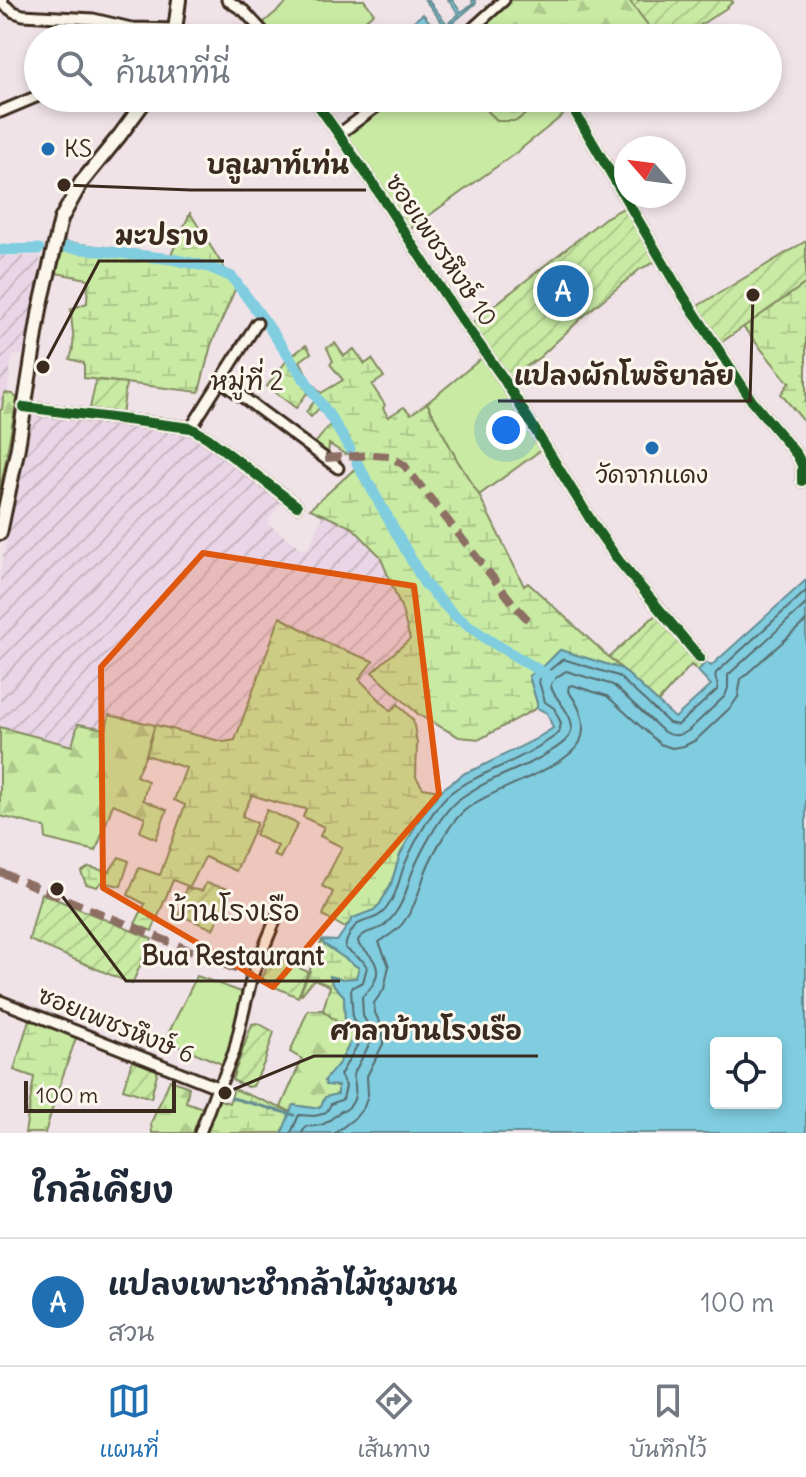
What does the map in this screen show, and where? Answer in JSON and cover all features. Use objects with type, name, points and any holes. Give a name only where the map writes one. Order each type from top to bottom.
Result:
[{"type":"main road","points":[[175,24],[179,0]]},
{"type":"main road","points":[[0,533],[40,309],[61,219],[81,183],[137,112]]},
{"type":"street","points":[[2,0],[4,5],[23,15],[93,19],[114,24]]},
{"type":"street","points":[[227,0],[256,24]]},
{"type":"street","points":[[477,24],[504,0]]},
{"type":"street","points":[[0,112],[24,102]]},
{"type":"street","name":"ซอยเพชรหึงษ์ 10","points":[[323,112],[503,378],[595,527],[619,561],[700,658]]},
{"type":"street","points":[[339,134],[369,112]]},
{"type":"street","points":[[575,112],[675,283],[752,401],[797,455],[802,465],[802,481]]},
{"type":"street","points":[[191,428],[257,323]]},
{"type":"street","points":[[221,381],[338,468]]},
{"type":"street","points":[[24,407],[191,428],[297,506]]},
{"type":"street","points":[[200,1133],[234,1052],[252,976],[277,916]]},
{"type":"street","name":"ซอยเพชรหึงษ์ 6","points":[[0,1001],[217,1087]]},
{"type":"highlighted area","points":[[203,553],[414,586],[439,794],[273,987],[103,888],[101,667]]},
{"type":"shaded area","points":[[0,256],[41,256],[25,354],[12,356],[0,434]]},
{"type":"shaded area","points":[[33,413],[194,434],[282,502],[267,523],[302,549],[309,548],[323,514],[350,526],[380,556],[411,639],[373,672],[403,700],[392,712],[359,678],[372,661],[333,646],[280,617],[235,740],[224,742],[110,715],[106,729],[72,746],[0,727],[0,571]]},
{"type":"green space","points":[[290,0],[364,0],[374,13],[361,24],[263,23]]},
{"type":"green space","points":[[510,0],[629,0],[647,24],[485,24]]},
{"type":"green space","points":[[629,0],[733,2],[702,24],[647,24]]},
{"type":"green space","points":[[375,112],[489,112],[498,121],[516,121],[528,112],[567,112],[410,229],[345,135]]},
{"type":"green space","points":[[489,112],[528,112],[516,121],[498,121]]},
{"type":"green space","points":[[626,208],[655,262],[640,269],[540,357],[505,381],[472,323],[605,218]]},
{"type":"green space","points":[[190,213],[236,287],[211,345],[199,392],[84,378],[84,363],[70,359],[73,340],[71,309],[87,303],[88,279],[56,273],[65,242],[171,255]]},
{"type":"green space","points":[[806,241],[806,283],[719,344],[696,307]]},
{"type":"green space","points":[[806,283],[806,424],[781,394],[789,383],[743,327]]},
{"type":"green space","points":[[335,343],[344,356],[354,349],[365,364],[372,359],[384,377],[372,385],[385,405],[383,408],[388,417],[404,407],[411,414],[427,403],[479,495],[524,586],[528,583],[622,669],[560,650],[529,676],[537,708],[480,739],[459,737],[419,715],[372,672],[410,639],[401,607],[380,556],[353,528],[310,509],[360,464],[353,454],[345,454],[329,444],[328,455],[313,446],[332,422],[321,406],[311,417],[306,412],[316,399],[307,393],[296,408],[267,386],[288,359],[306,345],[311,353],[300,361],[310,381],[321,393],[343,380],[330,364],[333,361],[327,348]]},
{"type":"green space","points":[[483,357],[541,450],[479,495],[427,403]]},
{"type":"green space","points":[[96,380],[126,383],[122,417],[89,413]]},
{"type":"green space","points":[[4,393],[17,398],[0,492],[0,410]]},
{"type":"green space","points":[[658,613],[706,662],[698,671],[691,665],[658,702],[609,657]]},
{"type":"green space","points":[[280,617],[333,646],[373,661],[359,679],[391,711],[398,704],[413,720],[417,743],[416,777],[423,788],[440,791],[418,821],[380,904],[374,910],[353,918],[345,928],[323,915],[333,892],[322,886],[342,847],[320,836],[324,827],[303,817],[306,809],[252,795],[242,816],[257,823],[236,871],[205,857],[190,887],[173,880],[152,931],[135,924],[145,904],[128,895],[139,868],[160,875],[185,805],[174,800],[186,768],[146,755],[155,725],[224,742],[235,740]]},
{"type":"green space","points":[[109,715],[155,725],[136,776],[148,781],[143,800],[167,810],[156,839],[140,832],[145,817],[113,804],[96,851],[46,839],[45,827],[0,816],[0,727],[72,746],[78,724],[106,729]]},
{"type":"green space","points":[[267,810],[298,824],[280,858],[273,855],[278,846],[255,835]]},
{"type":"green space","points":[[119,857],[129,861],[121,886],[101,882],[97,887],[86,884],[81,872],[89,867],[109,872]]},
{"type":"green space","points":[[206,883],[232,890],[213,929],[179,915],[186,888],[202,891]]},
{"type":"green space","points":[[41,893],[152,939],[132,984],[29,940]]},
{"type":"green space","points":[[322,940],[359,968],[356,978],[330,977],[344,996],[345,1022],[337,1022],[323,1010],[330,986],[314,979],[300,994]]},
{"type":"green space","points":[[272,955],[308,972],[298,997],[261,981]]},
{"type":"green space","points":[[197,976],[244,993],[229,1056],[224,1065],[166,1038]]},
{"type":"green space","points":[[308,1010],[323,1010],[337,1022],[345,1022],[354,1036],[325,1081],[338,1086],[338,1094],[325,1097],[321,1107],[294,1105],[291,1112],[281,1107],[302,1059],[290,1052]]},
{"type":"green space","points":[[30,1016],[77,1035],[45,1133],[25,1133],[34,1077],[14,1070]]},
{"type":"green space","points":[[258,1023],[274,1032],[265,1061],[253,1086],[248,1087],[232,1080],[252,1024]]},
{"type":"green space","points":[[133,1058],[158,1069],[151,1098],[123,1089]]},
{"type":"green space","points":[[170,1080],[189,1087],[186,1102],[206,1109],[198,1133],[152,1133],[151,1123]]},
{"type":"green space","points":[[234,1089],[291,1112],[282,1133],[203,1133],[217,1099],[229,1103]]},
{"type":"water","points":[[425,0],[447,24],[443,24]]},
{"type":"water","points":[[448,0],[452,0],[461,12],[473,4],[472,0],[476,3],[451,24],[447,24],[459,14]]},
{"type":"water","points":[[423,14],[431,24],[409,24]]},
{"type":"water","points":[[806,580],[806,1133],[282,1133],[293,1105],[321,1107],[325,1097],[338,1094],[338,1086],[326,1085],[325,1080],[340,1062],[354,1036],[345,1022],[344,996],[330,976],[356,978],[359,968],[322,940],[337,941],[353,918],[374,910],[380,904],[418,821],[440,791],[465,773],[553,728],[547,713],[537,708],[529,676],[560,650],[622,669],[675,718],[711,685],[698,671],[706,662],[711,666]]},
{"type":"waterway","points":[[66,247],[172,259],[209,267],[232,277],[350,449]]},
{"type":"waterway","points":[[0,250],[39,249]]},
{"type":"waterway","points":[[357,463],[425,584],[454,615],[550,677]]},
{"type":"waterway","points":[[232,1098],[294,1115]]},
{"type":"marked path","points":[[325,458],[389,456],[404,465],[532,624]]},
{"type":"marked path","points":[[0,872],[252,976]]},
{"type":"cycle path","points":[[323,112],[503,378],[595,527],[619,561],[700,658]]},
{"type":"cycle path","points":[[575,112],[675,283],[752,401],[797,455],[802,465],[802,481]]},
{"type":"cycle path","points":[[24,407],[191,428],[297,506]]},
{"type":"place","name":"KS","points":[[48,149]]},
{"type":"place","name":"บลูเมาท์เท่น","points":[[64,185]]},
{"type":"place","name":"แปลงเพาะชำกล้าไม้ชุมชน","points":[[563,291]]},
{"type":"place","name":"แปลงผักโพธิยาลัย","points":[[753,295]]},
{"type":"place","name":"มะปราง","points":[[43,367]]},
{"type":"place","name":"วัดจากแดง","points":[[652,448]]},
{"type":"place","name":"Bua Restaurant","points":[[57,889]]},
{"type":"place","name":"ศาลาบ้านโรงเรือ","points":[[225,1093]]},
{"type":"district","name":"หมู่ที่ 2","points":[[247,381]]},
{"type":"district","name":"บ้านโรงเรือ","points":[[234,911]]}]
